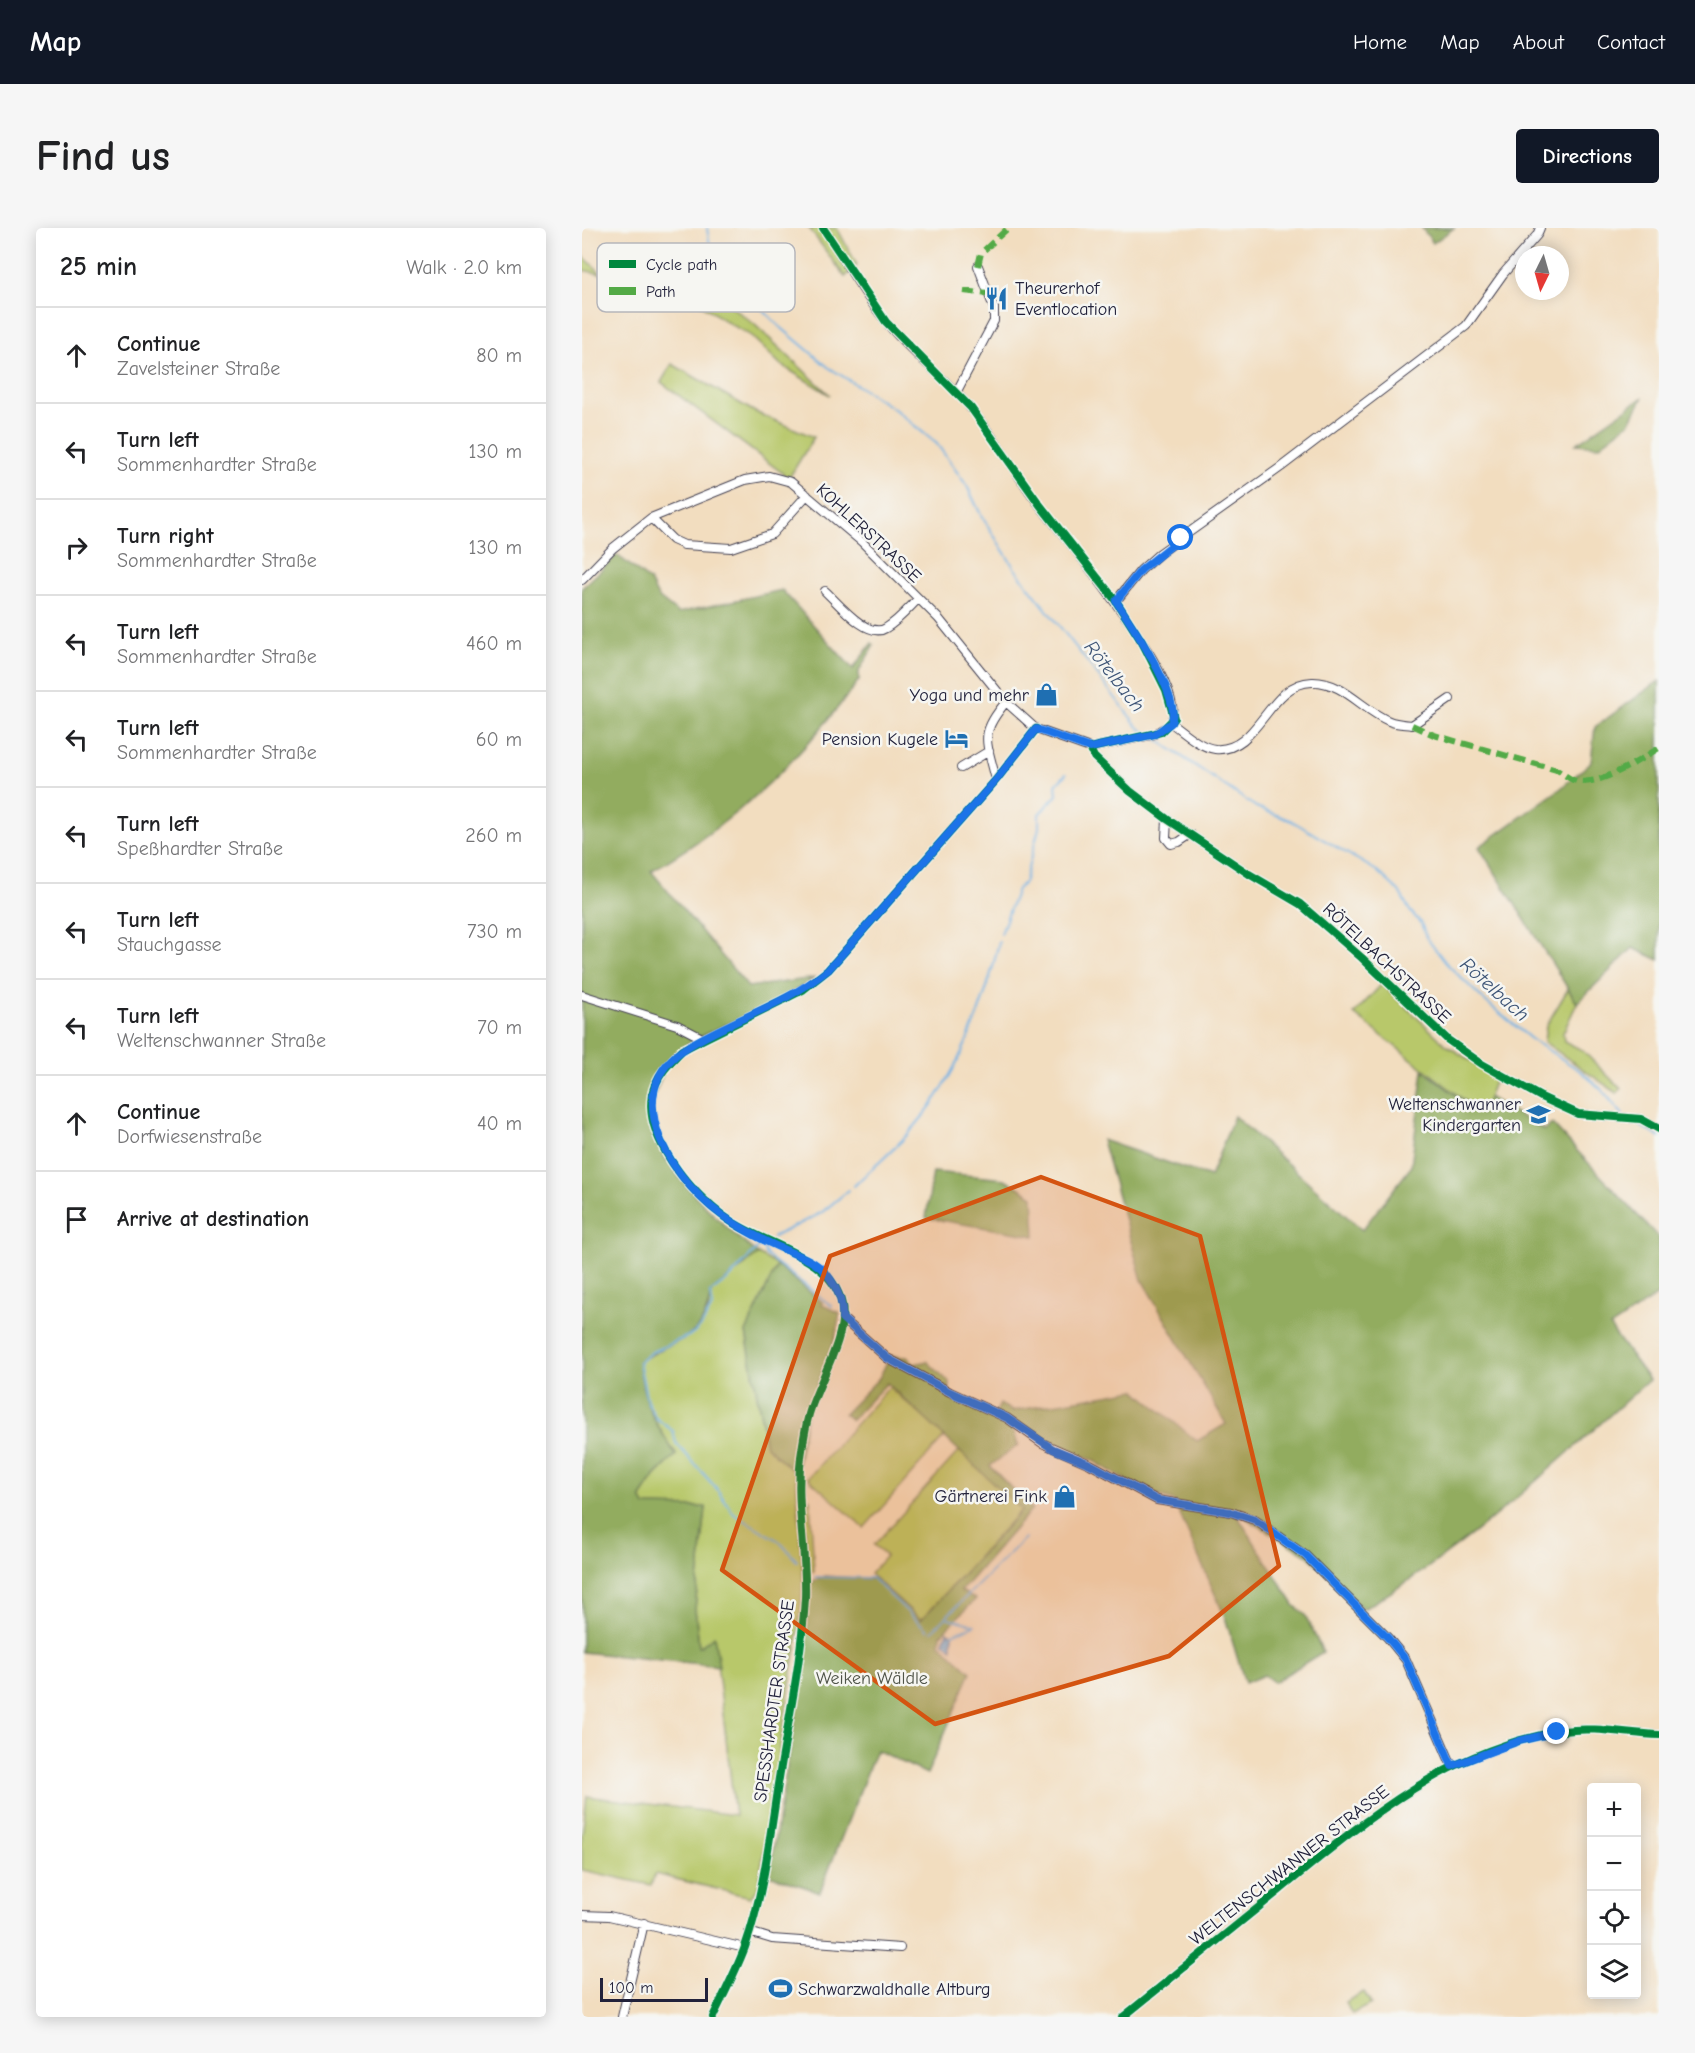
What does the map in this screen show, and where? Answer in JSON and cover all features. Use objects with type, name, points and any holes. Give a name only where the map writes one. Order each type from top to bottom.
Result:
[{"type":"street","points":[[582,995],[677,1025],[702,1038],[776,1005],[802,990],[828,970],[996,780],[1036,729],[1090,748],[1155,734],[1171,723],[1173,708],[1166,690],[1142,642],[1116,601],[1040,506],[971,408],[886,322],[823,228]]},
{"type":"street","points":[[1116,601],[1141,570],[1160,553],[1281,467],[1466,326],[1503,274],[1537,236],[1540,228]]},
{"type":"street","points":[[954,392],[994,321],[994,308],[978,266]]},
{"type":"street","name":"KOHLERSTRASSE","points":[[582,580],[613,548],[651,518],[745,480],[769,476],[791,482],[862,542],[939,619],[1006,702],[1036,729]]},
{"type":"street","points":[[651,518],[673,540],[684,545],[731,548],[772,534],[807,495]]},
{"type":"street","points":[[825,591],[866,629],[875,632],[885,629],[918,599]]},
{"type":"street","points":[[1171,723],[1196,741],[1213,749],[1227,748],[1246,738],[1278,699],[1297,684],[1328,684],[1390,722],[1412,725],[1449,699]]},
{"type":"street","points":[[996,780],[986,734],[990,721],[1006,702]]},
{"type":"street","name":"RÖTELBACHSTRASSE","points":[[1090,748],[1094,757],[1130,791],[1167,819],[1249,874],[1300,904],[1362,958],[1440,1033],[1482,1064],[1541,1097],[1578,1114],[1641,1119],[1659,1129]]},
{"type":"street","points":[[961,768],[989,751]]},
{"type":"street","points":[[1167,819],[1166,838],[1171,844],[1191,834]]},
{"type":"street","name":"SPESSHARDTER STRASSE","points":[[702,1038],[682,1050],[654,1087],[652,1117],[657,1134],[667,1153],[709,1205],[752,1233],[814,1263],[836,1289],[841,1302],[842,1318],[804,1435],[798,1482],[806,1590],[804,1616],[787,1733],[757,1903],[745,1948],[713,2017]]},
{"type":"street","points":[[842,1318],[887,1358],[950,1392],[1007,1418],[1053,1449],[1090,1464],[1157,1500],[1230,1512],[1255,1520],[1296,1548],[1328,1576],[1406,1660],[1452,1766]]},
{"type":"street","name":"WELTENSCHWANNER STRASSE","points":[[1123,2017],[1358,1826],[1401,1795],[1452,1766],[1519,1741],[1566,1730],[1659,1735]]},
{"type":"street","points":[[582,1915],[609,1916],[644,1923],[745,1948]]},
{"type":"street","points":[[622,2017],[644,1923]]},
{"type":"street","points":[[749,1932],[772,1939],[900,1948]]},
{"type":"highlighted area","points":[[1041,1177],[1200,1236],[1279,1566],[1169,1656],[935,1724],[722,1570],[830,1256]]},
{"type":"green space","points":[[809,228],[837,228],[857,265],[845,277]]},
{"type":"green space","points":[[1422,228],[1454,228],[1433,243]]},
{"type":"green space","points":[[582,255],[597,269],[597,273],[582,270]]},
{"type":"green space","points":[[712,312],[738,312],[830,395],[781,365],[750,335]]},
{"type":"green space","points":[[672,364],[755,412],[814,437],[789,478],[661,382]]},
{"type":"green space","points":[[1643,397],[1630,422],[1599,446],[1576,444]]},
{"type":"green space","points":[[617,555],[650,581],[658,597],[678,613],[782,590],[853,669],[872,643],[874,645],[859,671],[859,680],[814,737],[790,763],[740,810],[651,871],[748,987],[815,978],[754,1014],[712,1031],[682,1048],[667,1065],[649,1109],[651,1130],[673,1169],[708,1209],[758,1254],[711,1293],[707,1310],[694,1331],[686,1338],[639,1361],[650,1411],[676,1455],[655,1476],[641,1497],[645,1506],[706,1507],[695,1609],[699,1647],[714,1636],[719,1666],[582,1652],[582,588]]},
{"type":"green space","points":[[1659,681],[1659,960],[1633,948],[1577,1003],[1479,847],[1560,789],[1591,762],[1595,727]]},
{"type":"green space","points":[[1382,984],[1446,1045],[1496,1077],[1482,1114],[1354,1014]]},
{"type":"green space","points":[[1568,989],[1577,1003],[1563,1033],[1564,1041],[1582,1050],[1621,1089],[1617,1093],[1544,1042],[1546,1026]]},
{"type":"green space","name":"Weiken Wäldle","points":[[1423,1070],[1481,1114],[1489,1097],[1544,1130],[1552,1124],[1659,1238],[1659,1294],[1610,1327],[1649,1380],[1476,1531],[1402,1585],[1363,1609],[1306,1554],[1235,1512],[1294,1605],[1305,1615],[1323,1652],[1274,1682],[1264,1675],[1245,1683],[1225,1617],[1174,1501],[1146,1492],[1092,1460],[1012,1426],[1018,1445],[990,1466],[1032,1509],[961,1591],[976,1599],[941,1634],[940,1644],[971,1672],[927,1774],[876,1750],[820,1892],[769,1875],[796,1712],[810,1583],[824,1576],[875,1579],[921,1620],[1022,1510],[887,1383],[851,1420],[844,1414],[879,1378],[890,1356],[907,1357],[914,1364],[927,1361],[950,1383],[949,1395],[994,1416],[1000,1404],[1012,1411],[1135,1390],[1197,1441],[1226,1424],[1142,1280],[1102,1140],[1210,1177],[1234,1116],[1362,1230],[1411,1167]]},
{"type":"green space","points":[[933,1172],[1005,1179],[1033,1196],[1035,1236],[926,1218]]},
{"type":"green space","points":[[758,1254],[777,1265],[746,1332],[766,1446],[796,1473],[803,1580],[801,1614],[758,1889],[750,1897],[655,1874],[651,1885],[582,1870],[582,1835],[587,1796],[735,1815],[714,1637],[699,1647],[695,1608],[706,1508],[645,1506],[641,1497],[655,1476],[676,1455],[650,1411],[639,1361],[659,1351],[708,1312],[710,1293]]},
{"type":"green space","points":[[777,1265],[823,1303],[822,1305],[840,1313],[835,1339],[807,1413],[796,1473],[766,1446],[746,1332]]},
{"type":"green space","points":[[889,1387],[945,1436],[864,1528],[808,1478]]},
{"type":"green space","points":[[959,1451],[1022,1509],[921,1620],[870,1574],[886,1556],[874,1545]]},
{"type":"green space","points":[[802,1499],[810,1499],[814,1571],[808,1572]]},
{"type":"green space","points":[[1364,1992],[1371,2004],[1352,2014],[1345,2002]]},
{"type":"water","points":[[947,1631],[953,1635],[952,1648],[943,1642]]},
{"type":"waterway","name":"Rötelbach","points":[[707,228],[710,243]]},
{"type":"waterway","name":"Rötelbach","points":[[765,312],[828,367],[893,408],[937,444],[967,486],[981,515],[1015,569],[1138,727],[1146,733]]},
{"type":"waterway","name":"Rötelbach","points":[[1153,737],[1256,807],[1292,821],[1377,871],[1399,891],[1410,911],[1421,923],[1426,937],[1446,963],[1484,1000],[1531,1039],[1582,1072],[1602,1090],[1623,1115]]},
{"type":"waterway","points":[[1001,934],[1017,889],[1024,883],[1039,828],[1039,814],[1057,795],[1056,785],[1066,774]]},
{"type":"waterway","points":[[854,1186],[907,1135],[940,1093],[976,1019],[999,942]]},
{"type":"waterway","name":"Rötelbach","points":[[1639,1125],[1659,1137]]},
{"type":"waterway","points":[[773,1237],[821,1213],[849,1190]]},
{"type":"waterway","points":[[763,1242],[730,1278],[710,1293],[712,1307],[702,1325],[693,1334],[652,1352],[639,1362],[647,1401],[656,1418],[673,1431],[676,1443],[716,1488],[734,1514],[779,1541],[797,1561]]},
{"type":"waterway","points":[[762,1244],[766,1255],[832,1306]]},
{"type":"waterway","points":[[932,1631],[1025,1538]]},
{"type":"waterway","points":[[815,1577],[872,1578],[927,1630]]},
{"type":"waterway","points":[[945,1617],[975,1625],[952,1634]]},
{"type":"marked path","points":[[978,266],[981,253],[1008,228]]},
{"type":"marked path","points":[[964,291],[987,294]]},
{"type":"marked path","points":[[1412,725],[1434,735],[1557,770],[1573,780],[1583,782],[1618,772],[1659,748]]},
{"type":"cycle path","points":[[823,228],[886,322],[971,408],[1040,505],[1116,601],[1142,642],[1166,690],[1174,718],[1161,732],[1090,748],[1094,757],[1130,791],[1167,819],[1249,874],[1300,904],[1362,958],[1448,1040],[1482,1064],[1541,1097],[1578,1114],[1641,1119],[1659,1129]]},
{"type":"cycle path","points":[[713,2017],[745,1947],[763,1878],[804,1619],[805,1580],[799,1492],[801,1457],[813,1401],[836,1346],[842,1318],[842,1305],[836,1288],[812,1263],[729,1220],[685,1179],[671,1161],[653,1123],[651,1103],[655,1085],[682,1050],[803,990],[828,970],[996,780],[1036,729]]},
{"type":"cycle path","points":[[1123,2017],[1374,1815],[1445,1771],[1482,1753],[1522,1740],[1564,1731],[1599,1730],[1659,1735]]},
{"type":"place","name":"Theurerhof Eventlocation","points":[[997,298]]},
{"type":"place","name":"Yoga und mehr","points":[[1047,695]]},
{"type":"place","name":"Pension Kugele","points":[[956,739]]},
{"type":"place","name":"Weltenschwanner Kindergarten","points":[[1539,1114]]},
{"type":"place","name":"Gärtnerei Fink","points":[[1065,1496]]},
{"type":"place","name":"Schwarzwaldhalle Altburg","points":[[780,1989]]},
{"type":"route","points":[[1181,538],[1141,570],[1116,601],[1142,642],[1166,690],[1174,718],[1167,728],[1155,734],[1115,740],[1090,748],[1036,729],[996,780],[849,950],[828,970],[802,990],[767,1010],[702,1038],[682,1050],[669,1064],[654,1087],[652,1099],[654,1126],[671,1159],[709,1205],[731,1222],[781,1249],[814,1263],[836,1289],[841,1302],[842,1318],[887,1358],[950,1392],[1007,1418],[1042,1443],[1090,1464],[1145,1495],[1157,1500],[1230,1512],[1255,1520],[1305,1555],[1388,1638],[1406,1660],[1452,1766],[1519,1741],[1557,1732]]}]
